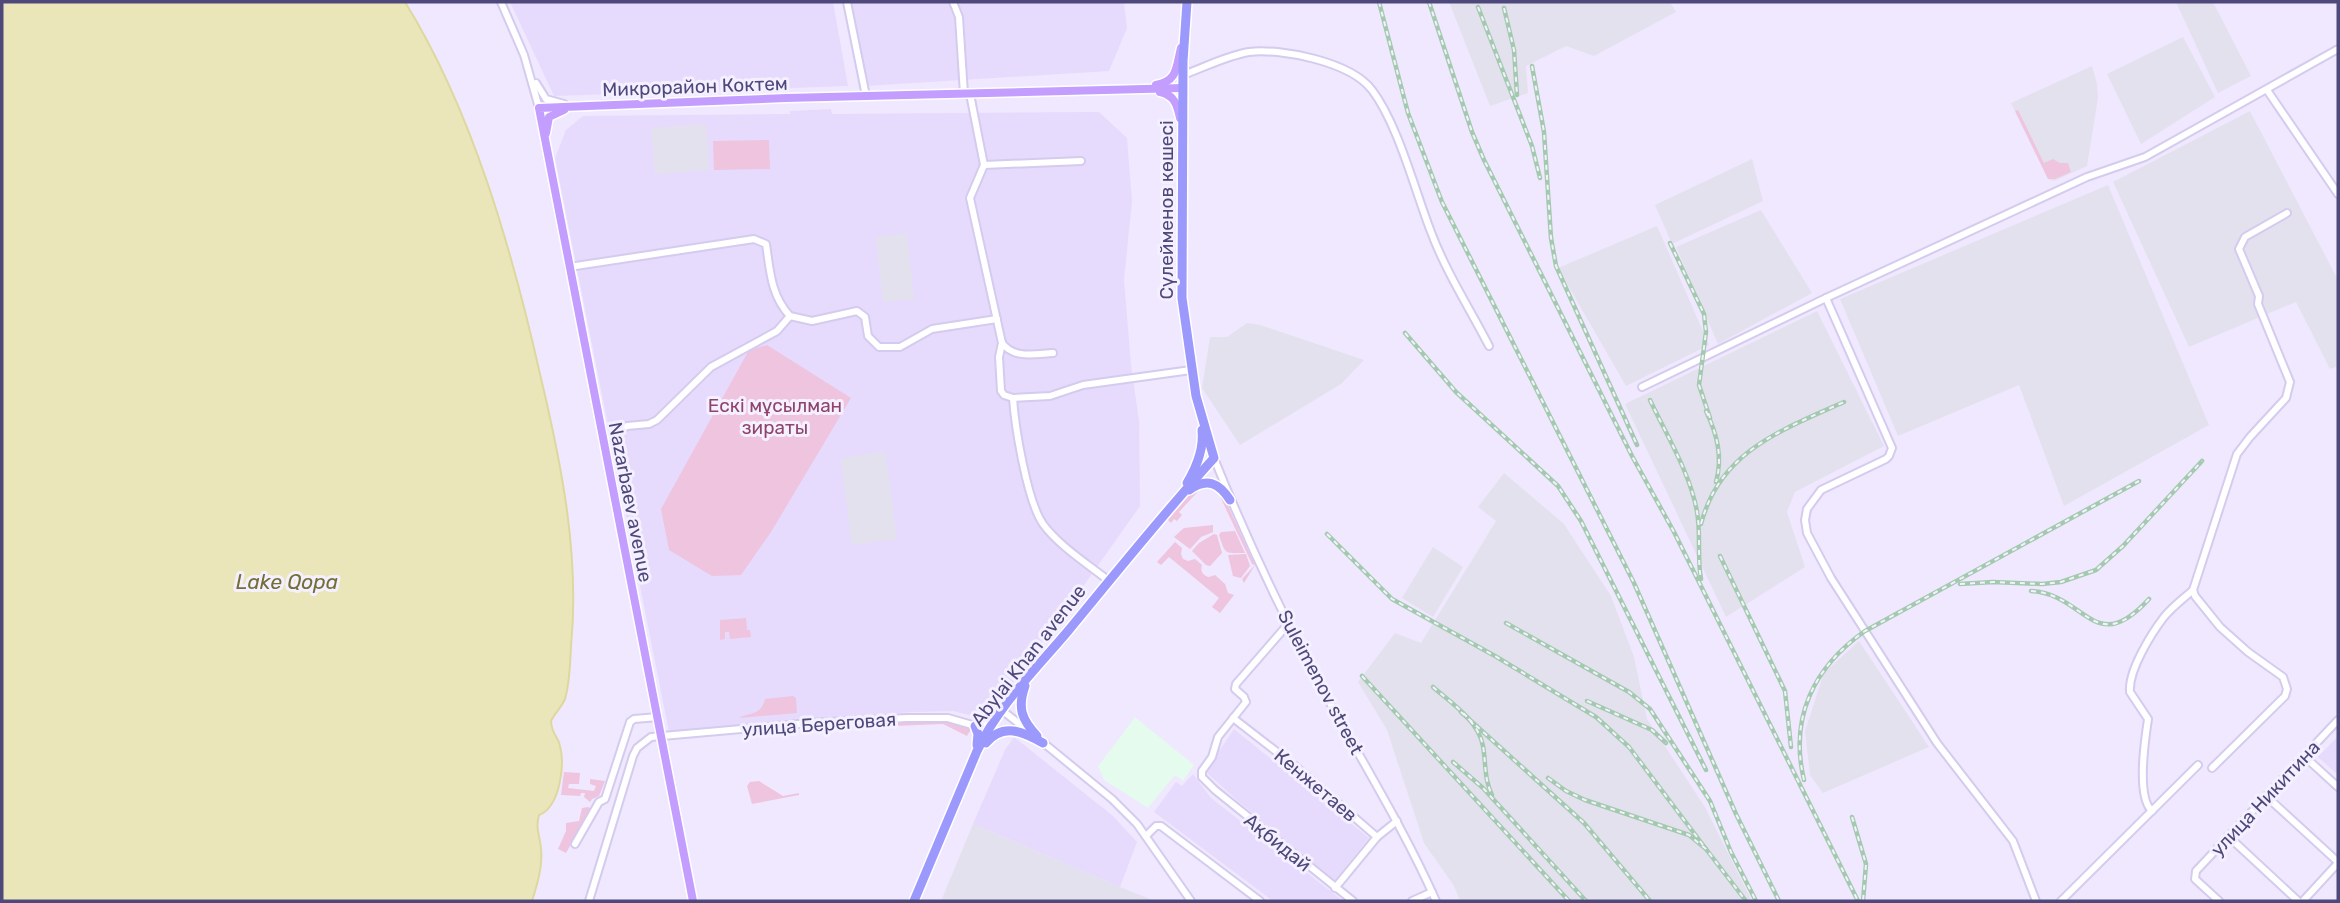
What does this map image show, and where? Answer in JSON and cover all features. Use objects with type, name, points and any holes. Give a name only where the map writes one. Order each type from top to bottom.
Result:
[{"type":"highway","name":"Сүлейменов көшесі","points":[[1187,2],[1183,75],[1182,298],[1191,370],[1214,458]]},
{"type":"highway","points":[[1174,502],[1192,473],[1202,445],[1199,406]]},
{"type":"highway","name":"Abylai Khan avenue","points":[[914,901],[980,744],[996,720],[1006,713],[1034,672],[1174,502],[1214,458]]},
{"type":"highway","points":[[1174,502],[1193,487],[1206,482],[1219,486],[1230,499]]},
{"type":"highway","points":[[1034,672],[1023,692],[1020,710],[1025,722],[1043,743]]},
{"type":"highway","points":[[973,760],[978,738],[975,726]]},
{"type":"highway","points":[[973,760],[991,737],[1004,731],[1019,731],[1043,743]]},
{"type":"main road","points":[[1132,89],[1165,83],[1173,78],[1186,29]]},
{"type":"main road","points":[[1132,89],[1183,88]]},
{"type":"main road","name":"Микрорайон Коктем","points":[[539,108],[1132,89]]},
{"type":"main road","points":[[1132,89],[1171,96],[1177,105],[1184,135]]},
{"type":"main road","name":"Микрорайон Коктем","points":[[546,146],[546,127],[550,117],[555,112],[580,106]]},
{"type":"main road","name":"Nazarbaev avenue","points":[[539,108],[693,901]]},
{"type":"street","points":[[501,2],[528,67],[539,108]]},
{"type":"street","points":[[847,2],[871,96]]},
{"type":"street","points":[[953,2],[959,17],[967,94],[984,165],[970,198],[1002,343],[1007,350],[1016,354],[1053,353]]},
{"type":"street","points":[[1642,387],[2087,177],[2145,157],[2338,49]]},
{"type":"street","points":[[1183,75],[1231,56],[1261,52],[1299,55],[1330,64],[1366,83],[1385,111],[1432,234],[1489,346]]},
{"type":"street","name":"Микрорайон Коктем","points":[[528,67],[546,99],[580,106]]},
{"type":"street","points":[[2267,90],[2338,194]]},
{"type":"street","points":[[984,165],[1081,161]]},
{"type":"street","points":[[2152,811],[2146,804],[2142,758],[2148,719],[2129,687],[2137,664],[2158,626],[2193,590],[2238,454],[2286,398],[2289,390],[2290,382],[2239,249],[2245,237],[2287,213]]},
{"type":"street","points":[[569,267],[758,239],[766,244],[774,291],[790,317],[811,321],[857,311],[865,317],[871,341],[879,347],[906,345],[932,329],[997,319]]},
{"type":"street","points":[[1826,298],[1892,448],[1886,459],[1829,485],[1813,498],[1805,520],[1807,533],[1831,578],[1937,743],[2013,841],[2036,901]]},
{"type":"street","points":[[603,441],[627,426],[649,424],[657,420],[711,367],[778,331],[790,317]]},
{"type":"street","points":[[1002,343],[999,357],[1000,391],[1013,398],[1050,396],[1083,385],[1191,370]]},
{"type":"street","points":[[1013,398],[1030,495],[1039,518],[1066,546],[1109,581]]},
{"type":"street","name":"Suleimenov street","points":[[1214,458],[1230,499],[1289,623],[1336,714],[1398,821],[1437,901]]},
{"type":"street","points":[[2193,590],[2195,597],[2221,627],[2248,652],[2283,677],[2287,689],[2285,695],[2212,768]]},
{"type":"street","points":[[1233,718],[1246,702],[1235,689],[1236,684],[1289,623]]},
{"type":"street","points":[[1006,713],[1112,799],[1147,835],[1191,901]]},
{"type":"street","points":[[575,844],[599,802],[605,799],[629,722],[634,719],[658,717]]},
{"type":"street","name":"улица Береговая","points":[[662,735],[906,718],[948,718],[975,726]]},
{"type":"street","name":"Ақбидай","points":[[1233,718],[1218,737],[1212,757],[1202,771],[1205,780],[1353,901]]},
{"type":"street","name":"Кенжетаев","points":[[1233,718],[1295,766],[1377,837]]},
{"type":"street","points":[[975,726],[986,726],[996,720]]},
{"type":"street","name":"улица Никитина","points":[[2219,901],[2194,877],[2196,870],[2338,720]]},
{"type":"street","points":[[589,901],[633,756],[643,742],[662,735]]},
{"type":"street","points":[[2304,756],[2338,787]]},
{"type":"street","points":[[2061,901],[2198,765]]},
{"type":"street","points":[[2228,836],[2300,901],[2338,863],[2266,796]]},
{"type":"street","points":[[1335,888],[1377,837],[1398,821]]},
{"type":"street","points":[[1147,835],[1155,827],[1161,826],[1261,901]]},
{"type":"street","points":[[1412,901],[1432,892]]},
{"type":"shaded area","points":[[510,2],[833,2],[848,86],[554,96]]},
{"type":"shaded area","points":[[851,2],[1124,2],[1127,28],[1109,71],[865,86]]},
{"type":"shaded area","points":[[1449,2],[1670,2],[1676,12],[1594,56],[1566,46],[1526,66],[1528,93],[1490,106]]},
{"type":"shaded area","points":[[2176,2],[2213,2],[2251,76],[2218,93]]},
{"type":"shaded area","points":[[2183,37],[2215,97],[2141,144],[2107,74]]},
{"type":"shaded area","points":[[2092,66],[2098,98],[2087,166],[2054,181],[2048,179],[2011,103]]},
{"type":"shaded area","points":[[831,109],[832,114],[1099,112],[1127,138],[1132,201],[1124,280],[1139,421],[1140,506],[1029,663],[985,719],[953,711],[911,712],[669,732],[555,158],[566,130],[583,116],[790,114],[790,111]]},
{"type":"shaded area","points":[[2250,111],[2338,280],[2338,366],[2330,369],[2296,302],[2189,347],[2113,182]]},
{"type":"shaded area","points":[[706,124],[709,170],[655,174],[651,128]]},
{"type":"shaded area","points":[[1752,159],[1763,201],[1672,244],[1655,205]]},
{"type":"shaded area","points":[[2108,185],[2209,425],[2064,506],[2019,385],[1898,436],[1840,299]]},
{"type":"shaded area","points":[[1761,210],[1812,293],[1718,344],[1676,247]]},
{"type":"shaded area","points":[[1657,226],[1709,345],[1626,386],[1558,268]]},
{"type":"shaded area","points":[[907,233],[914,299],[883,302],[876,237]]},
{"type":"shaded area","points":[[1817,311],[1884,446],[1795,492],[1787,512],[1805,567],[1726,617],[1625,404]]},
{"type":"shaded area","points":[[1247,323],[1364,360],[1341,384],[1240,445],[1202,388],[1210,337],[1227,337]]},
{"type":"shaded area","points":[[885,452],[897,539],[852,545],[841,458]]},
{"type":"shaded area","points":[[1504,473],[1564,524],[1611,596],[1634,657],[1647,719],[1705,807],[1752,901],[1460,901],[1454,886],[1424,843],[1387,730],[1358,682],[1395,633],[1421,643],[1496,521],[1478,507]]},
{"type":"shaded area","points":[[1433,547],[1463,567],[1433,617],[1402,598]]},
{"type":"shaded area","points":[[1859,641],[1929,747],[1823,793],[1810,775],[1805,731],[1824,673]]},
{"type":"shaded area","points":[[1135,717],[1194,765],[1183,781],[1175,775],[1148,808],[1104,780],[1098,766]]},
{"type":"shaded area","points":[[1234,729],[1369,838],[1335,880],[1207,773]]},
{"type":"shaded area","points":[[2338,736],[2338,775],[2318,757]]},
{"type":"shaded area","points":[[1014,737],[1113,816],[1137,842],[1120,887],[973,824],[1005,750]]},
{"type":"shaded area","points":[[1193,774],[1211,798],[1343,901],[1273,901],[1154,812],[1176,782],[1182,786]]},
{"type":"shaded area","points":[[973,824],[1120,887],[1155,901],[941,901]]},
{"type":"green space","points":[[2018,110],[2044,163],[2053,159],[2068,163],[2071,172],[2048,179],[2015,111]]},
{"type":"green space","points":[[769,140],[770,169],[714,170],[713,141]]},
{"type":"green space","name":"Ескі мұсылман зираты","points":[[767,345],[851,398],[771,532],[741,575],[712,576],[669,550],[661,509],[749,350]]},
{"type":"green space","points":[[1207,483],[1217,486],[1222,493],[1255,565],[1252,564],[1217,490],[1202,487],[1179,512],[1182,515],[1177,521],[1174,519],[1171,523],[1168,520],[1196,487]]},
{"type":"green space","points":[[1213,525],[1213,532],[1201,537],[1190,549],[1174,537],[1184,528]]},
{"type":"green space","points":[[1235,531],[1245,553],[1230,553],[1223,547],[1219,535],[1221,532]]},
{"type":"green space","points":[[1214,534],[1217,535],[1222,553],[1210,566],[1192,551]]},
{"type":"green space","points":[[1175,542],[1182,548],[1183,559],[1195,559],[1202,565],[1204,574],[1209,577],[1215,575],[1225,584],[1228,593],[1234,595],[1220,613],[1212,607],[1219,598],[1169,557],[1161,565],[1157,562]]},
{"type":"green space","points":[[1246,554],[1250,566],[1241,578],[1233,576],[1228,555]]},
{"type":"green space","points":[[1255,565],[1244,583],[1242,579]]},
{"type":"green space","points":[[746,618],[751,637],[730,639],[729,632],[725,632],[725,639],[720,640],[720,620]]},
{"type":"green space","points":[[796,698],[797,713],[739,718],[758,711],[765,699]]},
{"type":"green space","points":[[938,721],[971,729],[967,736],[943,724],[869,727],[872,724]]},
{"type":"green space","points":[[564,772],[580,773],[579,784],[569,784],[568,788],[594,791],[596,786],[590,784],[590,779],[605,781],[599,796],[590,802],[584,797],[585,793],[580,796],[561,795]]},
{"type":"green space","points":[[759,781],[783,796],[799,795],[752,804],[747,786],[750,782]]},
{"type":"green space","points":[[582,808],[591,809],[566,853],[558,849],[566,831],[566,823],[579,821]]},
{"type":"water","name":"Lake Qopa","points":[[2,2],[405,2],[429,44],[470,134],[503,230],[548,407],[567,509],[573,577],[569,673],[565,699],[551,721],[560,746],[562,764],[559,785],[552,804],[539,815],[541,862],[532,901],[2,901]]},
{"type":"railway","points":[[1379,2],[1408,113],[1442,202],[1634,583],[1736,814],[1779,901]]},
{"type":"railway","points":[[1429,2],[1472,132],[1484,160],[1858,901]]},
{"type":"railway","points":[[1478,7],[1532,146],[1540,178]]},
{"type":"railway","points":[[1504,8],[1514,50],[1517,95]]},
{"type":"railway","points":[[1532,66],[1544,132],[1551,238],[1556,266],[1637,445]]},
{"type":"railway","points":[[1670,243],[1704,314],[1706,332],[1699,385],[1710,418]]},
{"type":"railway","points":[[1405,333],[1456,392],[1558,486],[1581,521],[1706,770]]},
{"type":"railway","points":[[1650,400],[1684,469],[1694,498],[1701,579]]},
{"type":"railway","points":[[1701,524],[1710,499],[1738,461],[1777,434],[1844,402]]},
{"type":"railway","points":[[1706,411],[1718,446],[1716,482]]},
{"type":"railway","points":[[1960,584],[2042,584],[2061,582],[2096,570],[2123,546],[2202,461]]},
{"type":"railway","points":[[1804,780],[1800,757],[1803,715],[1819,677],[1847,645],[1865,631],[2139,481]]},
{"type":"railway","points":[[1327,534],[1392,599],[1495,656],[1596,717],[1629,747],[1706,849]]},
{"type":"railway","points":[[1720,556],[1785,691],[1791,747]]},
{"type":"railway","points":[[2031,591],[2050,595],[2102,624],[2115,623],[2130,616],[2149,599]]},
{"type":"railway","points":[[1506,623],[1629,692],[1650,709],[1710,801],[1731,852],[1756,901]]},
{"type":"railway","points":[[1362,676],[1569,901]]},
{"type":"railway","points":[[1433,687],[1476,728],[1483,746],[1486,777],[1492,795]]},
{"type":"railway","points":[[1587,701],[1652,730],[1666,743]]},
{"type":"railway","points":[[1461,712],[1584,823],[1650,901]]},
{"type":"railway","points":[[1453,762],[1483,788],[1586,901]]},
{"type":"railway","points":[[1548,778],[1585,800],[1689,835],[1706,849],[1746,901]]},
{"type":"railway","points":[[1852,817],[1866,864],[1863,901]]}]
